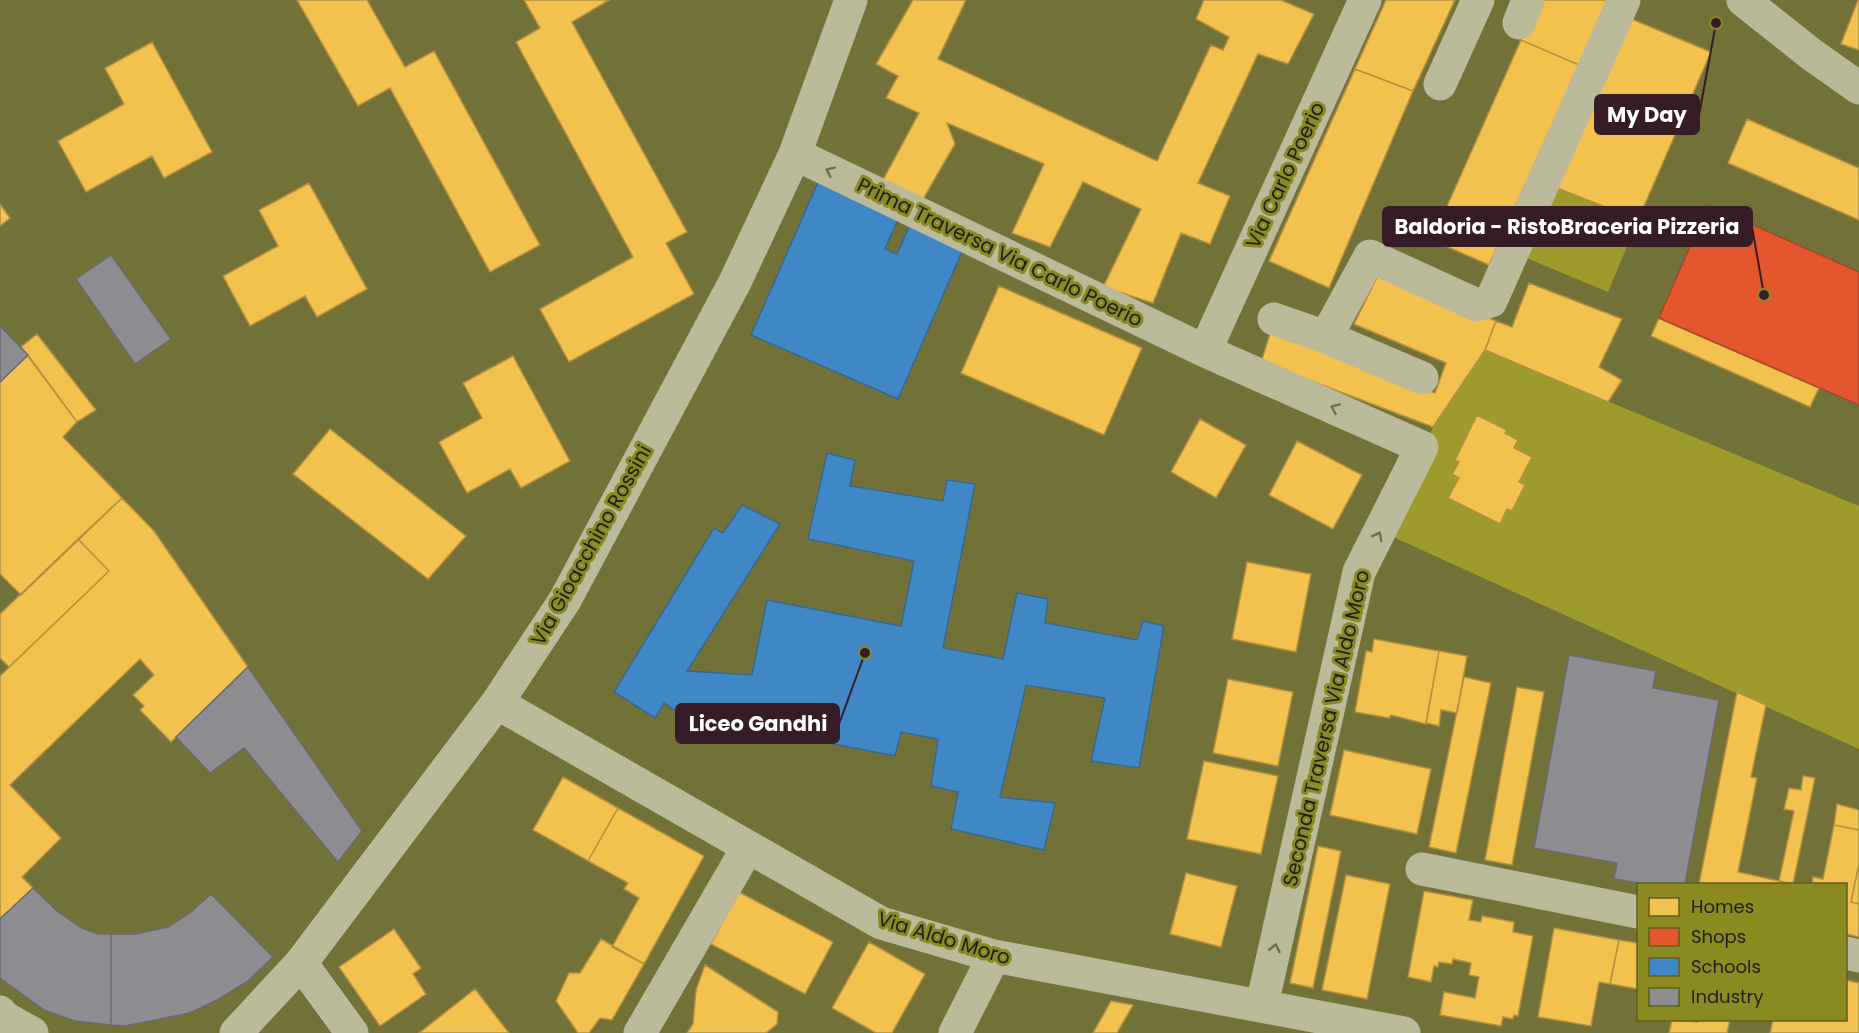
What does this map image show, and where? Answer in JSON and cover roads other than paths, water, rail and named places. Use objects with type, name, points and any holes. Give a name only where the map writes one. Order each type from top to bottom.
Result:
[{"type":"main road","points":[[1743,0],[1811,54],[1859,87]]},
{"type":"street","name":"Via Gioacchino Rossini","points":[[236,1033],[301,963],[497,703],[565,600],[735,282],[795,154],[851,0]]},
{"type":"street","name":"Via Carlo Poerio","points":[[1205,351],[1365,0]]},
{"type":"street","points":[[1440,84],[1478,0]]},
{"type":"street","points":[[1326,337],[1370,256],[1477,305],[1491,301],[1624,0]]},
{"type":"street","name":"Prima Traversa Via Carlo Poerio","points":[[795,154],[1205,351]]},
{"type":"street","points":[[1274,319],[1326,337],[1422,378]]},
{"type":"street","name":"Seconda Traversa Via Aldo Moro","points":[[1205,351],[1422,447],[1359,572],[1262,1005]]},
{"type":"street","name":"Via Aldo Moro","points":[[497,703],[881,923],[994,956],[1404,1033]]},
{"type":"street","points":[[640,1033],[748,847]]},
{"type":"street","points":[[1422,869],[1637,912]]},
{"type":"street","points":[[955,1033],[994,956]]},
{"type":"street","points":[[301,963],[352,1033]]},
{"type":"street","points":[[0,1012],[5,1018],[32,1033]]},
{"type":"place","name":"My Day","points":[[1716,23]]},
{"type":"place","name":"Baldoria - RistoBraceria Pizzeria","points":[[1764,295]]},
{"type":"place","name":"Liceo Gandhi","points":[[865,653]]}]
